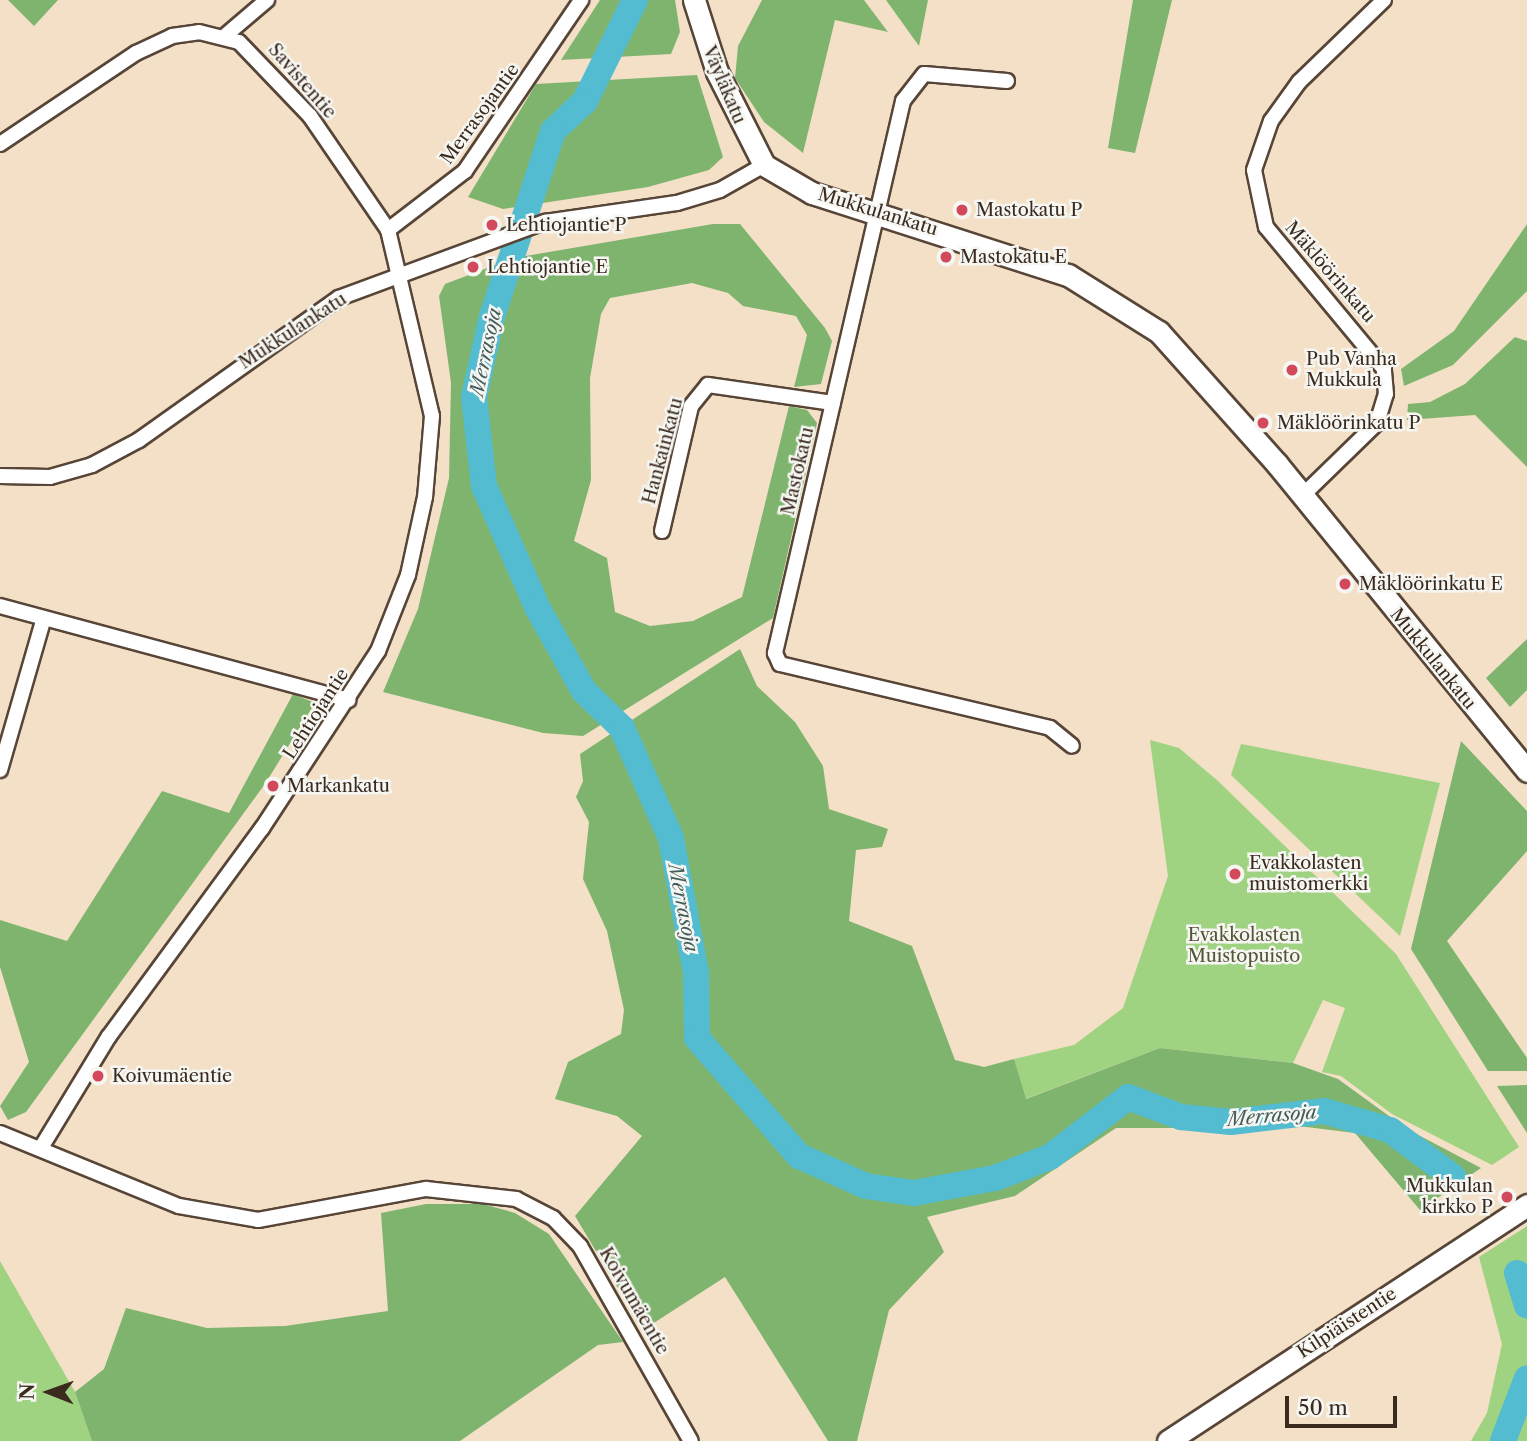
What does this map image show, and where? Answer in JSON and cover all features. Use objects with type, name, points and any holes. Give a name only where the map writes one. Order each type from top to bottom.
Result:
[{"type":"street","points":[[0,144],[136,53],[172,36],[226,35],[267,0]]},
{"type":"street","name":"Merrasojantie","points":[[388,230],[465,171],[581,0]]},
{"type":"street","name":"Väyläkatu","points":[[694,0],[717,72],[764,165]]},
{"type":"street","name":"Mäklöörinkatu","points":[[1301,496],[1377,424],[1386,394],[1384,369],[1266,227],[1254,170],[1271,121],[1299,82],[1384,0]]},
{"type":"street","name":"Savistentie","points":[[226,35],[262,60],[310,116],[388,230],[403,275]]},
{"type":"street","name":"Mastokatu","points":[[1007,81],[924,74],[915,81],[902,101],[777,639],[780,664],[1051,728],[1072,746]]},
{"type":"street","name":"Mukkulankatu","points":[[0,475],[50,477],[92,465],[139,440],[339,298],[545,222],[677,203],[720,190],[764,165],[812,193],[877,215],[1017,254],[1123,304],[1195,367],[1527,771]]},
{"type":"street","name":"Lehtiojantie","points":[[41,1149],[110,1036],[349,700],[378,651],[408,575],[425,496],[432,416],[403,275]]},
{"type":"street","name":"Hankainkatu","points":[[662,531],[691,406],[708,385],[833,403]]},
{"type":"street","points":[[0,606],[349,700]]},
{"type":"street","points":[[0,770],[44,618]]},
{"type":"street","name":"Koivumäentie","points":[[0,1133],[179,1206],[258,1220],[426,1189],[516,1199],[553,1219],[580,1246],[690,1439]]},
{"type":"street","name":"Kilpiäistentie","points":[[1168,1441],[1527,1205]]},
{"type":"green space","points":[[8,0],[58,0],[34,26]]},
{"type":"green space","points":[[600,0],[675,0],[680,32],[671,54],[561,60]]},
{"type":"green space","points":[[762,0],[864,0],[888,32],[835,20],[803,153],[764,122],[735,78],[738,46]]},
{"type":"green space","points":[[886,0],[928,0],[919,46]]},
{"type":"green space","points":[[1133,0],[1172,0],[1135,153],[1108,148]]},
{"type":"green space","points":[[697,75],[723,157],[709,170],[648,187],[503,209],[468,197],[536,84]]},
{"type":"green space","points":[[713,224],[740,224],[825,328],[832,341],[821,384],[794,387],[807,335],[796,316],[743,306],[728,293],[692,283],[610,298],[601,314],[590,378],[591,480],[574,541],[607,558],[615,612],[650,626],[693,621],[742,597],[789,406],[807,410],[817,423],[773,618],[583,736],[543,733],[383,692],[418,609],[449,478],[451,383],[439,296],[445,284],[514,258]]},
{"type":"green space","points":[[1527,224],[1527,291],[1453,365],[1404,386],[1401,369],[1454,331]]},
{"type":"green space","points":[[1515,337],[1527,341],[1527,467],[1475,415],[1407,420],[1408,404],[1430,402],[1465,384]]},
{"type":"green space","points":[[1527,639],[1527,690],[1510,707],[1486,678]]},
{"type":"green space","points":[[740,649],[757,686],[795,722],[823,766],[829,809],[888,829],[882,847],[856,850],[849,921],[912,946],[955,1060],[984,1067],[1014,1059],[1026,1099],[1160,1048],[1293,1063],[1338,1079],[1407,1129],[1481,1168],[1420,1210],[1355,1133],[1266,1122],[1226,1128],[1116,1128],[1015,1196],[927,1217],[944,1252],[889,1310],[857,1441],[828,1441],[725,1277],[643,1330],[575,1216],[642,1136],[617,1116],[555,1099],[568,1062],[621,1034],[624,1010],[607,931],[583,879],[589,822],[576,797],[583,781],[580,754]]},
{"type":"green space","points":[[293,694],[315,703],[265,784],[26,1112],[8,1120],[0,1106],[29,1062],[0,967],[0,920],[67,941],[162,791],[229,813]]},
{"type":"green space","name":"Evakkolasten Muistopuisto","points":[[1150,740],[1179,748],[1218,781],[1396,954],[1519,1147],[1492,1165],[1392,1114],[1341,1076],[1322,1072],[1345,1008],[1323,1000],[1293,1063],[1160,1048],[1025,1099],[1014,1059],[1074,1045],[1123,1008],[1168,876]]},
{"type":"green space","points":[[1461,741],[1527,811],[1527,851],[1447,941],[1527,1058],[1527,1071],[1488,1071],[1411,949]]},
{"type":"green space","points":[[1241,744],[1440,783],[1400,936],[1231,775]]},
{"type":"green space","points":[[1527,1085],[1527,1133],[1497,1086]]},
{"type":"green space","points":[[426,1204],[483,1204],[515,1213],[549,1234],[623,1342],[598,1345],[460,1441],[92,1441],[75,1392],[104,1369],[126,1308],[207,1328],[285,1326],[388,1311],[381,1213]]},
{"type":"green space","points":[[1527,1226],[1527,1441],[1471,1441],[1487,1413],[1502,1344],[1479,1257]]},
{"type":"green space","points":[[0,1261],[75,1392],[92,1441],[0,1441]]},
{"type":"waterway","name":"Merrasoja","points":[[635,0],[585,101],[553,131],[492,316],[474,397],[484,486],[538,609],[584,691],[622,728],[671,838],[696,973],[697,1038],[799,1156],[866,1186],[914,1193],[995,1178],[1050,1157],[1128,1097],[1181,1117],[1231,1122],[1324,1111],[1390,1130],[1453,1177]]},
{"type":"waterway","name":"Merrasoja","points":[[1517,1273],[1527,1305]]},
{"type":"waterway","name":"Merrasoja","points":[[1503,1441],[1527,1378]]},
{"type":"place","name":"Mastokatu P","points":[[962,210]]},
{"type":"place","name":"Lehtiojantie P","points":[[492,225]]},
{"type":"place","name":"Mastokatu E","points":[[946,257]]},
{"type":"place","name":"Lehtiojantie E","points":[[473,267]]},
{"type":"place","name":"Pub Vanha Mukkula","points":[[1292,370]]},
{"type":"place","name":"Mäklöörinkatu P","points":[[1263,423]]},
{"type":"place","name":"Mäklöörinkatu E","points":[[1345,584]]},
{"type":"place","name":"Markankatu","points":[[273,786]]},
{"type":"place","name":"Evakkolasten muistomerkki","points":[[1235,874]]},
{"type":"place","name":"Koivumäentie","points":[[98,1076]]},
{"type":"place","name":"Mukkulan kirkko P","points":[[1507,1197]]}]
